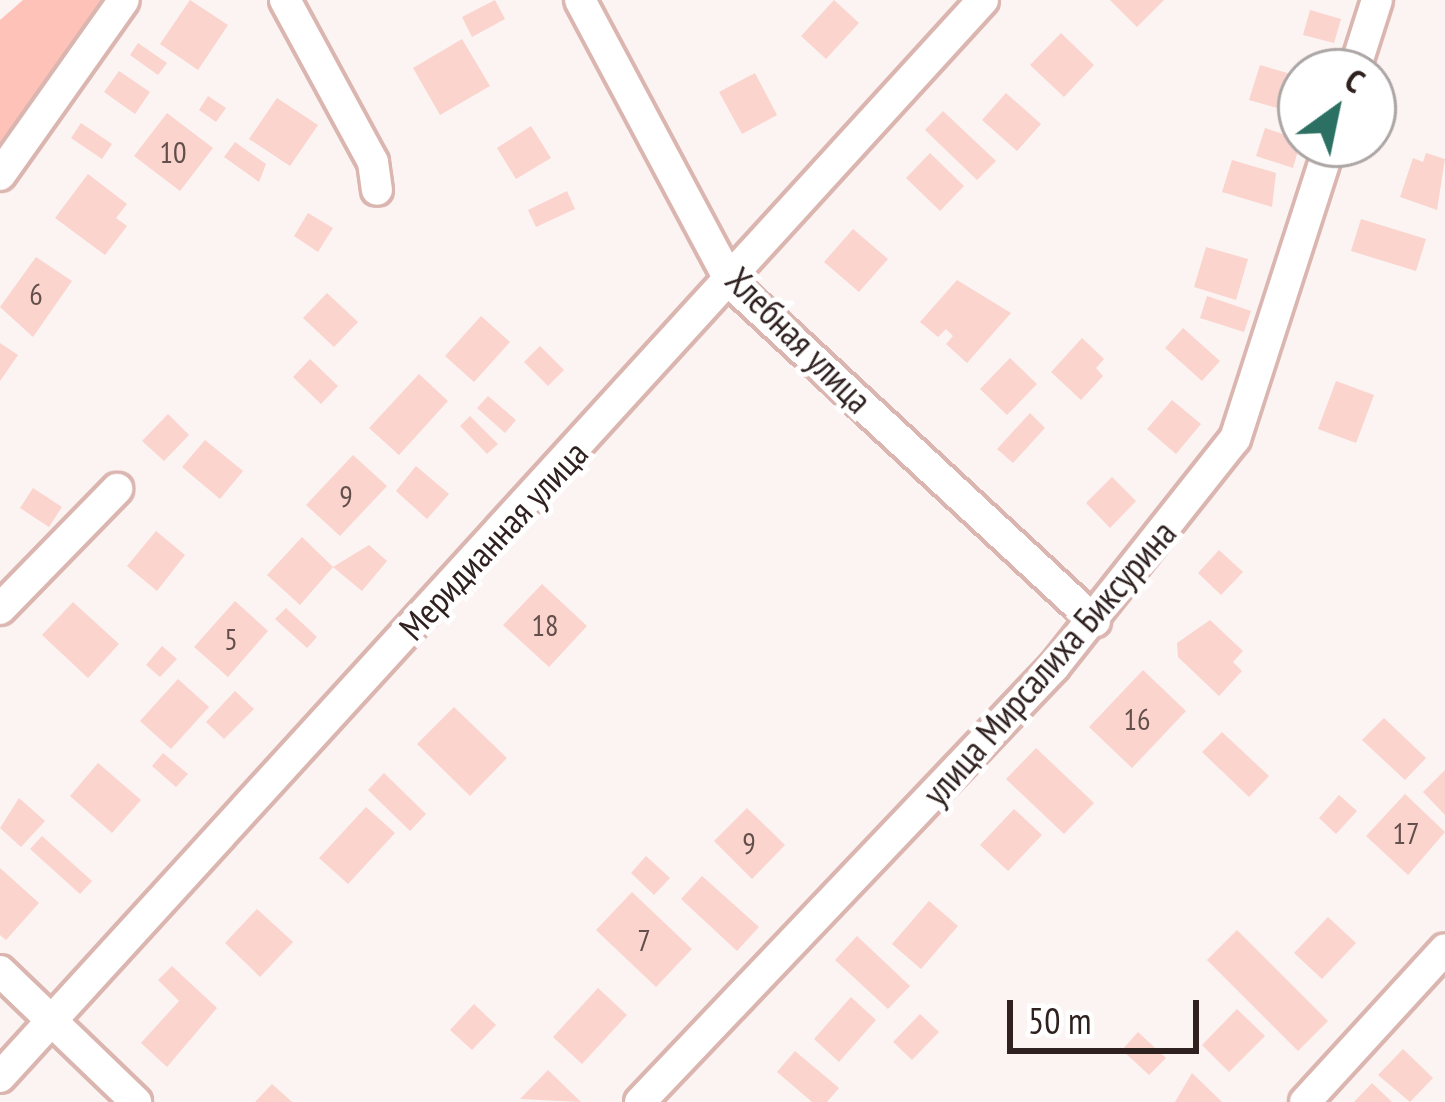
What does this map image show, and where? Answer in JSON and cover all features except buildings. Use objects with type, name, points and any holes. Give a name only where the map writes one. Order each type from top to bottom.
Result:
[{"type":"street","points":[[0,175],[124,0]]},
{"type":"street","points":[[285,0],[373,162],[377,190]]},
{"type":"street","name":"Хлебная улица","points":[[580,0],[731,283],[1095,621]]},
{"type":"street","name":"Меридианная улица","points":[[0,1077],[731,283],[983,0]]},
{"type":"street","points":[[1362,48],[1377,0]]},
{"type":"street","name":"улица Мирсалиха Биксурина","points":[[640,1102],[1095,621],[1234,439],[1322,168]]},
{"type":"street","points":[[0,609],[117,489]]},
{"type":"street","points":[[1305,1102],[1445,950]]},
{"type":"street","points":[[0,971],[136,1102]]},
{"type":"shaded area","points":[[23,0],[102,0],[0,148],[0,20]]}]
